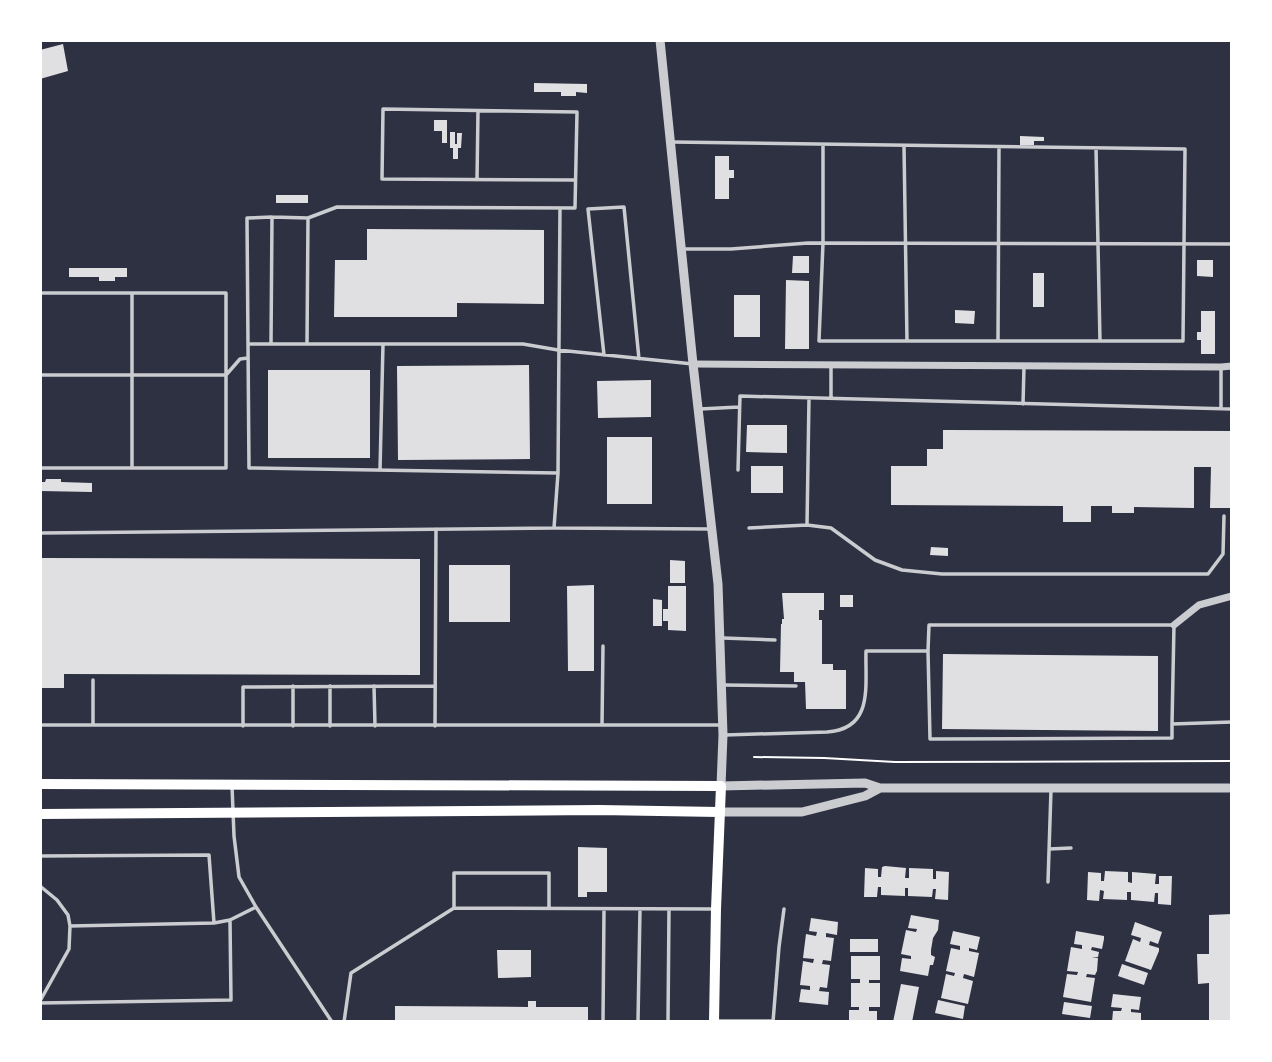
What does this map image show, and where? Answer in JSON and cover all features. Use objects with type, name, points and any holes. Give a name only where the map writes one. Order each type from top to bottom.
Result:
[{"type":"main road","points":[[40,784],[721,786],[714,1021]]},
{"type":"main road","points":[[40,814],[599,810],[719,812]]},
{"type":"street","points":[[660,40],[718,584],[723,730],[721,786],[864,783],[880,788],[1232,788]]},
{"type":"street","points":[[693,364],[1232,366]]},
{"type":"street","points":[[1174,625],[1199,605],[1232,596]]},
{"type":"street","points":[[719,812],[802,812],[865,796],[880,788]]},
{"type":"lane","points":[[558,473],[249,468],[247,218],[308,218],[337,207],[575,208],[577,112],[383,109],[382,179],[575,180]]},
{"type":"lane","points":[[477,180],[478,111]]},
{"type":"lane","points":[[670,142],[1185,149],[1183,341],[819,341],[823,145]]},
{"type":"lane","points":[[904,146],[907,341]]},
{"type":"lane","points":[[998,341],[999,147]]},
{"type":"lane","points":[[1096,148],[1100,341]]},
{"type":"lane","points":[[604,355],[588,209],[624,207],[639,359]]},
{"type":"lane","points":[[554,528],[558,473],[560,208]]},
{"type":"lane","points":[[271,344],[272,217]]},
{"type":"lane","points":[[307,344],[308,218]]},
{"type":"lane","points":[[682,249],[823,243],[1232,244]]},
{"type":"lane","points":[[40,293],[226,293],[226,375],[226,468],[40,468]]},
{"type":"lane","points":[[132,293],[132,468]]},
{"type":"lane","points":[[248,344],[523,344],[558,351],[693,364]]},
{"type":"lane","points":[[380,470],[383,344]]},
{"type":"lane","points":[[40,375],[226,375],[240,359],[248,358]]},
{"type":"lane","points":[[831,366],[831,398]]},
{"type":"lane","points":[[1023,404],[1024,366]]},
{"type":"lane","points":[[1221,367],[1221,409]]},
{"type":"lane","points":[[738,470],[740,396],[1232,409]]},
{"type":"lane","points":[[807,525],[809,398]]},
{"type":"lane","points":[[698,410],[740,407]]},
{"type":"lane","points":[[749,528],[807,525],[831,528],[875,560],[902,570],[942,574],[1208,574],[1223,554],[1224,516]]},
{"type":"lane","points":[[435,726],[436,529]]},
{"type":"lane","points":[[40,533],[711,529]]},
{"type":"lane","points":[[1223,548],[1232,548]]},
{"type":"lane","points":[[929,625],[1174,625],[1172,738],[930,739],[929,625]]},
{"type":"lane","points":[[720,638],[775,640]]},
{"type":"lane","points":[[602,725],[603,646]]},
{"type":"lane","points":[[40,725],[602,725],[827,733],[848,728],[862,713],[865,703],[866,651],[928,651]]},
{"type":"lane","points":[[93,680],[93,725]]},
{"type":"lane","points":[[722,685],[796,686]]},
{"type":"lane","points":[[293,686],[293,726]]},
{"type":"lane","points":[[330,686],[330,726]]},
{"type":"lane","points":[[374,686],[375,726]]},
{"type":"lane","points":[[243,726],[243,687],[435,686]]},
{"type":"lane","points":[[1172,724],[1232,722]]},
{"type":"lane","points":[[232,783],[232,814],[239,877],[256,908],[332,1022]]},
{"type":"lane","points":[[1048,882],[1051,788]]},
{"type":"lane","points":[[1049,849],[1071,848]]},
{"type":"lane","points":[[40,856],[209,855],[214,923]]},
{"type":"lane","points":[[454,908],[454,873],[549,873],[549,908]]},
{"type":"lane","points":[[40,886],[57,900],[68,915],[70,926],[69,949],[40,1002],[231,1000],[230,920]]},
{"type":"lane","points":[[70,926],[214,923],[230,920],[256,908]]},
{"type":"lane","points":[[344,1022],[351,973],[454,908],[716,909]]},
{"type":"lane","points":[[603,1022],[604,909]]},
{"type":"lane","points":[[638,1022],[640,909]]},
{"type":"lane","points":[[668,1022],[670,909]]},
{"type":"lane","points":[[714,1021],[774,1021],[784,909]]},
{"type":"path","points":[[754,757],[895,762],[1232,761]]},
{"type":"building","points":[[63,44],[68,71],[40,79],[40,50]]},
{"type":"building","points":[[534,83],[587,84],[587,93],[576,92],[576,96],[561,96],[561,92],[534,92]]},
{"type":"building","points":[[434,120],[447,120],[447,143],[442,143],[442,131],[434,131]]},
{"type":"building","points":[[450,132],[455,132],[455,144],[457,133],[462,133],[458,159],[453,159]]},
{"type":"building","points":[[1020,136],[1044,137],[1044,141],[1034,141],[1034,145],[1020,145]]},
{"type":"building","points":[[715,156],[729,156],[729,170],[734,170],[734,178],[729,178],[729,199],[715,199]]},
{"type":"building","points":[[276,195],[308,195],[308,203],[276,203]]},
{"type":"building","points":[[367,229],[544,230],[544,304],[457,303],[457,317],[334,317],[335,260],[367,260]]},
{"type":"building","points":[[793,256],[809,256],[809,273],[792,273]]},
{"type":"building","points":[[1197,260],[1213,260],[1213,277],[1197,276]]},
{"type":"building","points":[[69,268],[127,268],[127,277],[115,277],[115,281],[99,281],[99,277],[69,277]]},
{"type":"building","points":[[1033,273],[1044,273],[1044,307],[1033,307]]},
{"type":"building","points":[[786,280],[809,281],[809,349],[785,349]]},
{"type":"building","points":[[734,295],[760,295],[760,337],[734,337]]},
{"type":"building","points":[[955,310],[975,311],[974,324],[955,323]]},
{"type":"building","points":[[1201,311],[1215,311],[1215,354],[1201,354],[1201,340],[1197,340],[1197,332],[1201,332]]},
{"type":"building","points":[[529,365],[530,459],[398,460],[397,366]]},
{"type":"building","points":[[268,370],[370,370],[370,458],[268,458]]},
{"type":"building","points":[[651,380],[651,417],[598,418],[597,381]]},
{"type":"building","points":[[747,425],[787,425],[787,453],[746,452]]},
{"type":"building","points":[[943,430],[1232,431],[1232,508],[1210,508],[1211,467],[1194,467],[1194,508],[1134,507],[1134,513],[1112,513],[1112,506],[1091,506],[1091,522],[1063,522],[1063,506],[891,505],[891,466],[927,466],[927,449],[943,449]]},
{"type":"building","points":[[607,437],[652,437],[652,504],[607,504]]},
{"type":"building","points":[[751,466],[783,466],[783,493],[751,493]]},
{"type":"building","points":[[46,479],[92,483],[92,492],[40,491],[40,482],[45,482]]},
{"type":"building","points":[[931,547],[948,548],[948,556],[930,555]]},
{"type":"building","points":[[40,558],[420,559],[420,675],[64,674],[64,688],[40,688]]},
{"type":"building","points":[[670,560],[685,561],[685,583],[670,583]]},
{"type":"building","points":[[449,565],[510,565],[510,622],[449,622]]},
{"type":"building","points":[[594,585],[594,671],[568,671],[567,586]]},
{"type":"building","points":[[668,586],[686,586],[686,631],[668,630],[668,621],[663,621],[663,609],[668,609]]},
{"type":"building","points":[[782,593],[824,593],[824,610],[819,610],[819,620],[822,620],[822,664],[833,664],[833,670],[846,670],[846,709],[806,709],[805,682],[794,682],[794,672],[780,672],[781,624],[784,619]]},
{"type":"building","points":[[840,595],[853,595],[853,607],[840,607]]},
{"type":"building","points":[[653,599],[662,600],[662,626],[653,626]]},
{"type":"building","points":[[943,654],[1158,656],[1158,731],[942,729]]},
{"type":"building","points":[[578,847],[607,848],[607,892],[587,892],[587,897],[578,897]]},
{"type":"building","points":[[882,867],[906,868],[905,878],[909,878],[909,868],[933,869],[933,879],[936,879],[936,871],[949,872],[948,900],[935,899],[936,889],[933,889],[932,897],[908,896],[908,888],[905,888],[905,896],[881,895],[881,887],[878,887],[877,897],[864,897],[865,868],[878,869],[878,877],[881,877]]},
{"type":"building","points":[[1105,871],[1128,872],[1128,882],[1132,883],[1132,872],[1156,874],[1155,884],[1159,884],[1159,876],[1172,876],[1171,905],[1158,904],[1158,893],[1155,893],[1154,902],[1131,900],[1131,892],[1127,892],[1127,900],[1103,899],[1104,891],[1100,890],[1099,901],[1087,900],[1088,872],[1101,873],[1101,881],[1104,881]]},
{"type":"building","points":[[1232,914],[1232,1022],[1209,1022],[1209,983],[1198,984],[1197,954],[1209,954],[1209,915]]},
{"type":"building","points":[[911,915],[939,920],[931,950],[931,955],[935,957],[928,976],[900,971],[902,958],[911,959],[911,956],[901,954],[906,930],[916,932],[917,929],[908,928]]},
{"type":"building","points":[[811,918],[838,922],[837,935],[826,933],[826,937],[834,938],[831,961],[823,960],[822,964],[830,965],[827,988],[820,987],[819,991],[829,992],[828,1005],[799,1002],[801,989],[810,990],[810,986],[800,985],[803,961],[813,963],[814,959],[803,958],[806,934],[816,936],[817,932],[809,931]]},
{"type":"building","points":[[1135,922],[1162,932],[1158,944],[1150,941],[1149,945],[1159,948],[1151,970],[1125,961],[1133,939],[1140,942],[1141,938],[1131,935]]},
{"type":"building","points":[[953,931],[980,937],[977,950],[969,948],[969,951],[979,953],[974,977],[964,974],[963,978],[973,981],[968,1004],[941,998],[946,974],[954,976],[955,973],[946,971],[951,948],[960,950],[960,946],[950,944]]},
{"type":"building","points":[[1076,931],[1104,936],[1102,949],[1092,947],[1091,950],[1099,952],[1098,957],[1092,957],[1098,958],[1095,975],[1087,974],[1086,977],[1095,978],[1091,1002],[1063,997],[1067,974],[1077,975],[1078,972],[1067,971],[1071,947],[1082,949],[1082,945],[1074,944]]},
{"type":"building","points":[[850,939],[878,939],[878,952],[850,952]]},
{"type":"building","points":[[497,950],[531,950],[531,977],[498,978]]},
{"type":"building","points":[[851,956],[880,956],[880,980],[869,980],[869,983],[880,983],[880,1007],[869,1007],[869,1011],[877,1011],[877,1022],[849,1022],[849,1010],[859,1010],[859,1007],[851,1007],[851,983],[860,983],[860,979],[851,979]]},
{"type":"building","points":[[1122,964],[1148,973],[1144,985],[1118,976]]},
{"type":"building","points":[[901,984],[919,987],[912,1022],[893,1022]]},
{"type":"building","points":[[1113,994],[1141,997],[1139,1010],[1131,1009],[1131,1012],[1141,1013],[1141,1022],[1112,1022],[1113,1011],[1121,1011],[1122,1008],[1111,1007]]},
{"type":"building","points":[[938,1000],[965,1006],[963,1019],[935,1013]]},
{"type":"building","points":[[528,1001],[536,1001],[536,1007],[588,1007],[588,1022],[395,1022],[395,1006],[528,1007]]},
{"type":"building","points":[[1064,1002],[1092,1006],[1090,1018],[1062,1014]]}]
